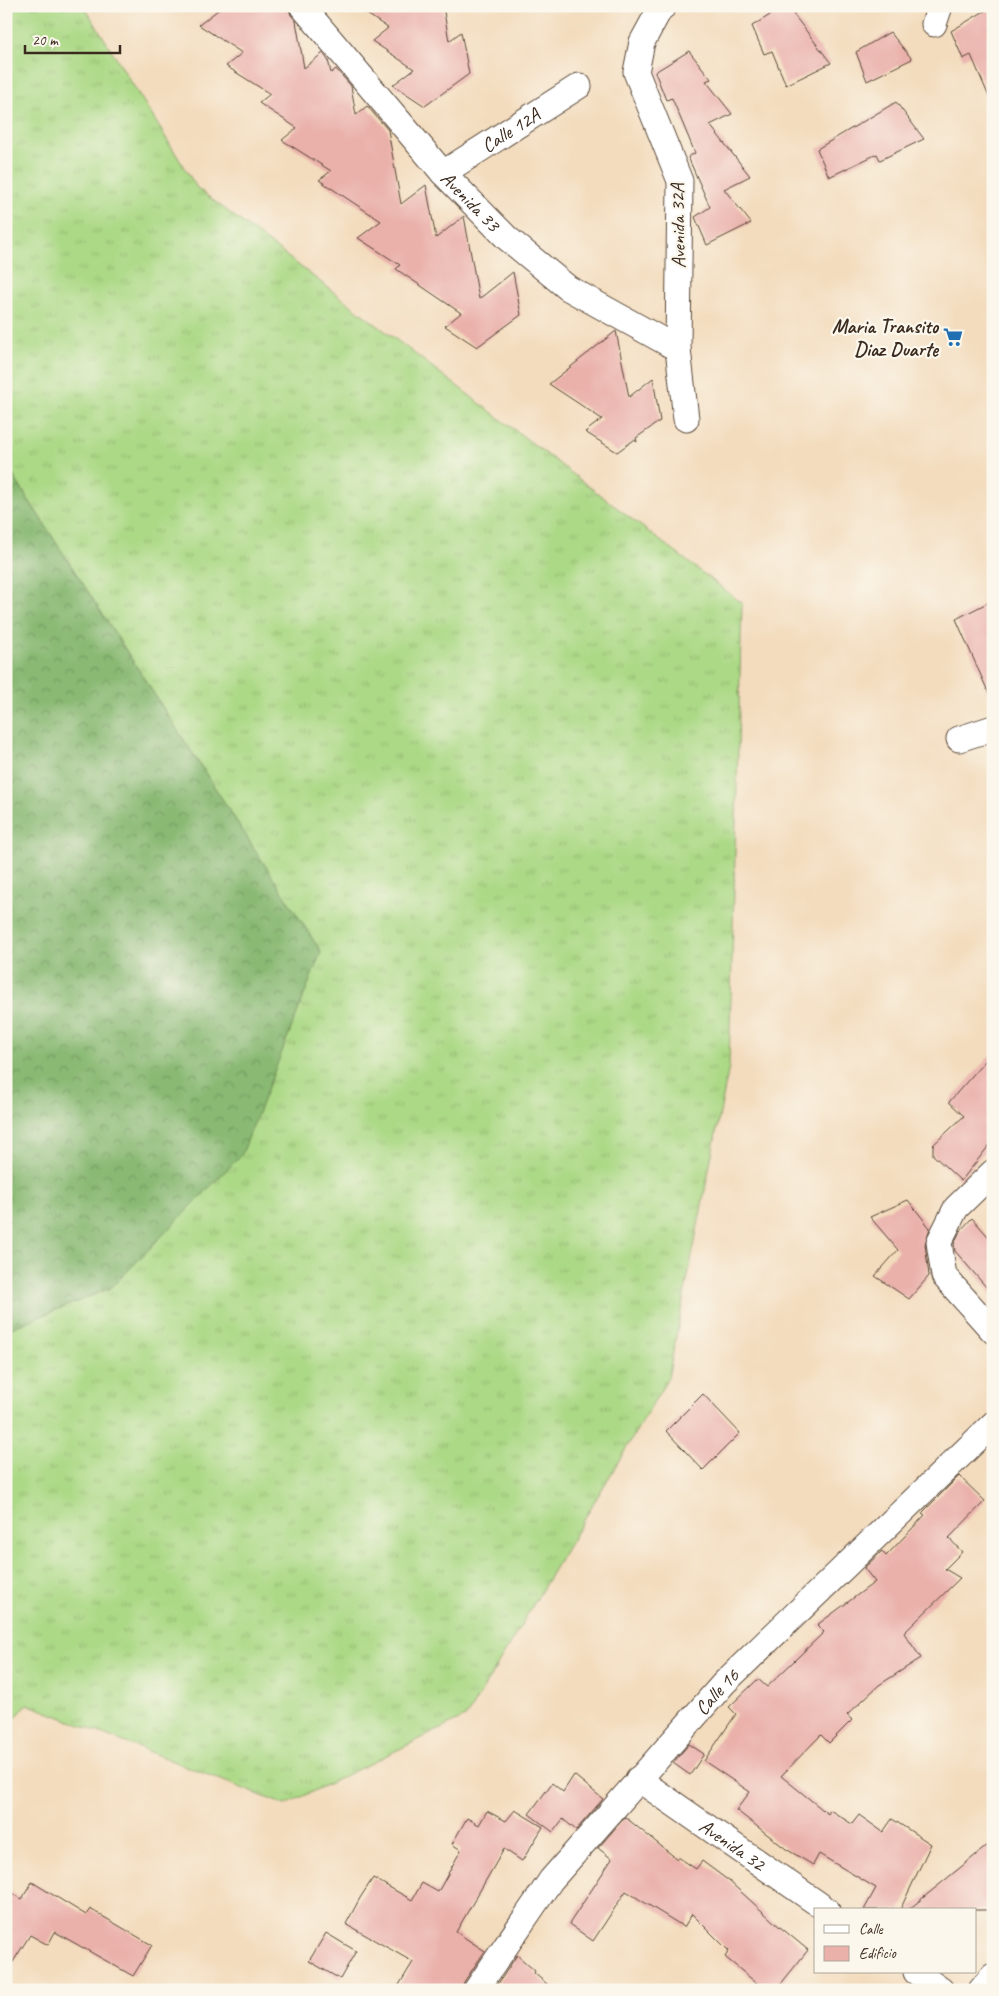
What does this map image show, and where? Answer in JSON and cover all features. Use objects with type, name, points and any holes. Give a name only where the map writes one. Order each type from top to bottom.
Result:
[{"type":"street","name":"Avenida 33","points":[[302,6],[443,173],[507,238],[568,288],[678,349]]},
{"type":"street","name":"Avenida 32A","points":[[664,6],[660,9],[642,42],[636,72],[680,181],[678,349],[686,419]]},
{"type":"street","name":"Calle 12A","points":[[443,173],[578,86]]},
{"type":"street","points":[[958,739],[993,728]]},
{"type":"street","points":[[993,1172],[956,1208],[939,1242],[944,1276],[993,1331]]},
{"type":"street","name":"Calle 16","points":[[476,1990],[552,1880],[638,1778],[724,1682],[993,1424]]},
{"type":"street","name":"Avenida 32","points":[[638,1778],[824,1908]]},
{"type":"street","points":[[919,1974],[942,1990]]},
{"type":"street","points":[[981,1990],[993,1976]]},
{"type":"green space","points":[[6,6],[84,6],[197,188],[742,603],[729,1067],[668,1378],[467,1716],[285,1805],[27,1704],[6,1729],[6,1330],[111,1288],[321,952],[6,465]]},
{"type":"green space","points":[[6,465],[321,952],[242,1154],[111,1288],[6,1330]]},
{"type":"building","points":[[223,6],[288,6],[291,15],[296,21],[304,68],[323,53],[328,60],[331,73],[336,69],[351,86],[356,115],[367,106],[388,130],[401,204],[426,185],[436,238],[464,216],[479,299],[513,272],[521,315],[477,347],[445,326],[461,313],[396,269],[400,265],[358,238],[381,221],[319,180],[331,171],[282,140],[297,128],[259,103],[270,94],[226,66],[242,53],[199,25]]},
{"type":"building","points":[[355,6],[443,6],[449,41],[461,32],[469,74],[425,106],[393,85],[414,69],[372,41],[388,28]]},
{"type":"building","points":[[787,6],[831,63],[786,85],[772,51],[764,54],[752,26]]},
{"type":"building","points":[[993,6],[993,106],[971,55],[963,59],[951,31]]},
{"type":"building","points":[[890,32],[912,59],[867,81],[856,52]]},
{"type":"building","points":[[689,51],[711,79],[706,81],[732,114],[710,125],[750,176],[724,189],[751,223],[707,245],[695,217],[710,207],[688,157],[695,153],[672,98],[666,100],[655,72]]},
{"type":"building","points":[[896,102],[924,139],[880,160],[877,154],[829,177],[817,149]]},
{"type":"building","points":[[616,331],[629,397],[653,378],[660,421],[636,438],[637,442],[634,440],[617,452],[585,432],[602,419],[549,384]]},
{"type":"building","points":[[993,600],[993,703],[956,619]]},
{"type":"building","points":[[993,1052],[993,1144],[991,1143],[961,1181],[933,1155],[933,1145],[964,1116],[949,1102]]},
{"type":"building","points":[[908,1200],[930,1228],[925,1244],[929,1276],[909,1299],[875,1276],[898,1250],[870,1217]]},
{"type":"building","points":[[972,1218],[993,1242],[993,1295],[955,1251],[954,1244],[960,1231]]},
{"type":"building","points":[[703,1394],[740,1433],[703,1470],[666,1431]]},
{"type":"building","points":[[959,1476],[985,1501],[949,1538],[962,1552],[945,1569],[960,1578],[904,1633],[921,1658],[879,1685],[847,1715],[852,1720],[829,1743],[821,1735],[781,1776],[828,1814],[830,1810],[852,1824],[859,1815],[883,1832],[892,1819],[931,1844],[901,1908],[865,1908],[876,1888],[819,1854],[813,1865],[786,1849],[736,1810],[750,1792],[704,1761],[736,1714],[729,1707],[758,1679],[767,1687],[824,1632],[817,1625],[875,1582],[864,1568],[882,1551],[886,1556],[925,1515],[922,1513]]},
{"type":"building","points":[[689,1744],[704,1754],[690,1775],[673,1763]]},
{"type":"building","points":[[574,1775],[603,1799],[576,1830],[563,1819],[553,1832],[529,1814],[552,1783],[563,1792]]},
{"type":"building","points":[[515,1810],[543,1827],[522,1861],[504,1849],[456,1932],[485,1951],[464,1982],[462,1990],[396,1990],[413,1962],[346,1924],[373,1878],[412,1900],[422,1883],[438,1892],[461,1850],[452,1844],[467,1818],[479,1825],[487,1811],[506,1821]]},
{"type":"building","points":[[625,1817],[677,1859],[678,1857],[696,1869],[702,1861],[729,1881],[808,1950],[776,1990],[765,1990],[725,1957],[729,1951],[692,1914],[684,1927],[626,1891],[593,1941],[569,1924],[612,1859],[598,1848]]},
{"type":"building","points":[[993,1841],[993,1910],[976,1910],[976,1908],[910,1908]]},
{"type":"building","points":[[32,1882],[86,1915],[90,1909],[152,1945],[133,1976],[55,1932],[48,1945],[30,1935],[6,1973],[6,1889],[22,1899]]},
{"type":"building","points":[[326,1933],[356,1951],[340,1979],[309,1961]]},
{"type":"building","points":[[517,1955],[535,1971],[534,1973],[554,1990],[494,1990]]},
{"type":"place","name":"Maria Transito Diaz Duarte","points":[[953,337]]}]
